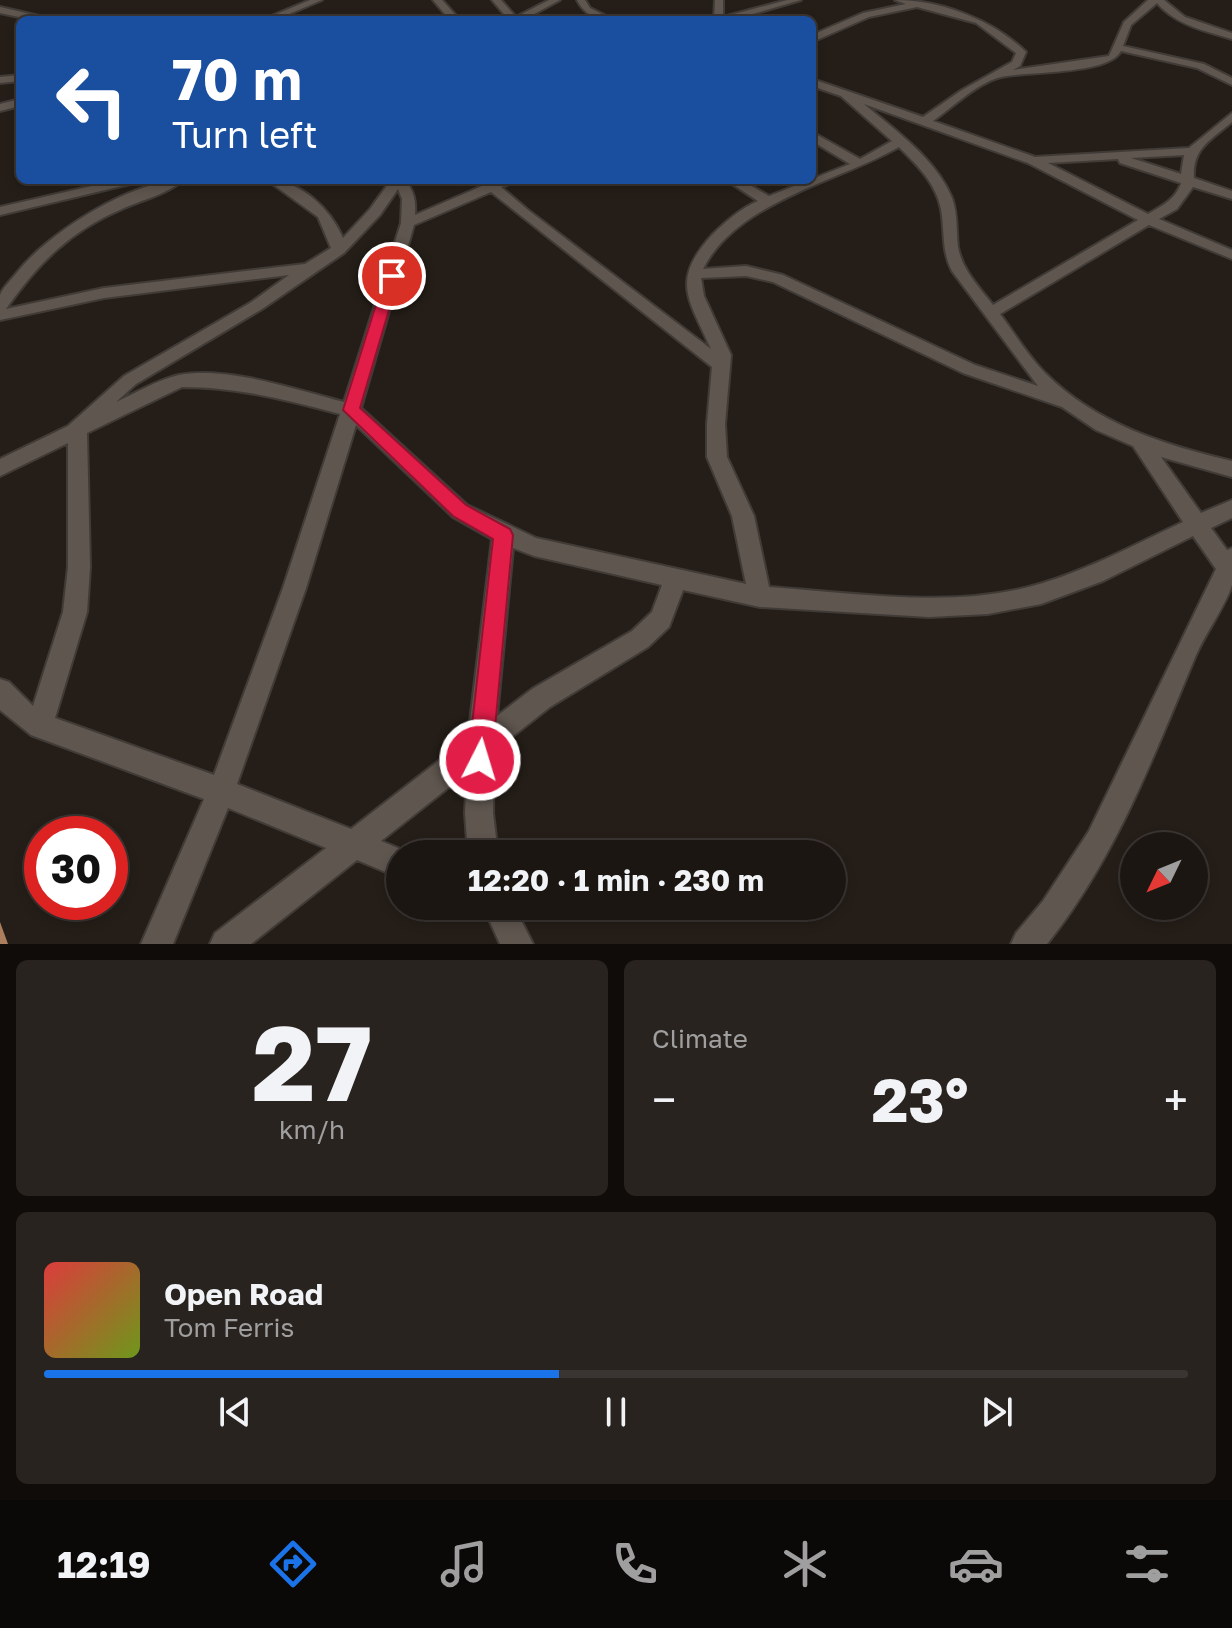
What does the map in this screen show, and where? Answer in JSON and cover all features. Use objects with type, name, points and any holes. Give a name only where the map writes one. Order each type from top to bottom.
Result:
[{"type":"street","points":[[0,3],[7,0]]},
{"type":"street","points":[[277,16],[318,0]]},
{"type":"street","points":[[437,0],[451,16]]},
{"type":"street","points":[[496,0],[511,16]]},
{"type":"street","points":[[523,16],[556,0]]},
{"type":"street","points":[[581,0],[587,10],[600,16]]},
{"type":"street","points":[[735,16],[797,0]]},
{"type":"street","points":[[899,0],[979,21],[1019,49],[1021,54],[1016,64],[994,74],[925,121]]},
{"type":"street","points":[[994,74],[1112,58],[1119,48],[1125,26],[1144,6],[1157,0],[1167,11],[1187,22],[1232,36]]},
{"type":"street","points":[[816,37],[866,15],[920,5]]},
{"type":"street","points":[[0,10],[27,16]]},
{"type":"street","points":[[1119,48],[1200,66],[1232,82]]},
{"type":"street","points":[[816,83],[1032,160],[1151,221],[1232,255]]},
{"type":"street","points":[[845,94],[899,142],[945,198],[954,260],[1037,375],[1069,403]]},
{"type":"street","points":[[991,313],[1151,221],[1178,201],[1190,181],[1186,166],[1192,151],[1232,116]]},
{"type":"street","points":[[816,138],[860,164]]},
{"type":"street","points":[[816,182],[860,164],[899,142]]},
{"type":"street","points":[[1032,160],[1192,151]]},
{"type":"street","points":[[1112,156],[1232,195]]},
{"type":"street","points":[[0,211],[118,184]]},
{"type":"street","points":[[0,306],[38,257],[61,237],[102,213],[168,184]]},
{"type":"street","points":[[280,184],[312,204],[330,221],[339,250]]},
{"type":"street","points":[[40,726],[75,612],[79,567],[77,427],[130,380],[256,306],[339,250],[375,212],[394,184]]},
{"type":"street","points":[[157,944],[223,792],[351,410],[408,223],[410,198],[400,184]]},
{"type":"street","points":[[408,223],[497,184]]},
{"type":"street","points":[[500,184],[523,213],[723,367]]},
{"type":"street","points":[[739,184],[767,201]]},
{"type":"street","points":[[760,597],[743,516],[717,457],[716,424],[723,367],[718,340],[696,296],[693,274],[703,254],[726,229],[767,201],[810,184]]},
{"type":"street","points":[[0,315],[104,293],[309,268]]},
{"type":"street","points":[[693,274],[746,271],[778,278],[969,369],[1069,403],[1140,442],[1180,457],[1232,469]]},
{"type":"street","points":[[0,468],[77,427],[159,389],[190,380],[273,390],[351,410],[460,511],[503,535],[534,547],[760,597],[929,607],[988,604],[1041,594],[1082,579],[1232,508]]},
{"type":"street","points":[[1027,944],[1058,909],[1100,841],[1146,750],[1187,649],[1231,567],[1140,442]]},
{"type":"street","points":[[481,840],[481,743],[503,535]]},
{"type":"street","points":[[226,944],[541,698],[649,632],[666,608],[675,580]]},
{"type":"street","points":[[0,691],[15,708],[40,726],[223,792],[386,858]]},
{"type":"street","points":[[505,920],[517,944]]},
{"type":"route","points":[[392,276],[351,410],[460,511],[503,535],[480,760]]}]
